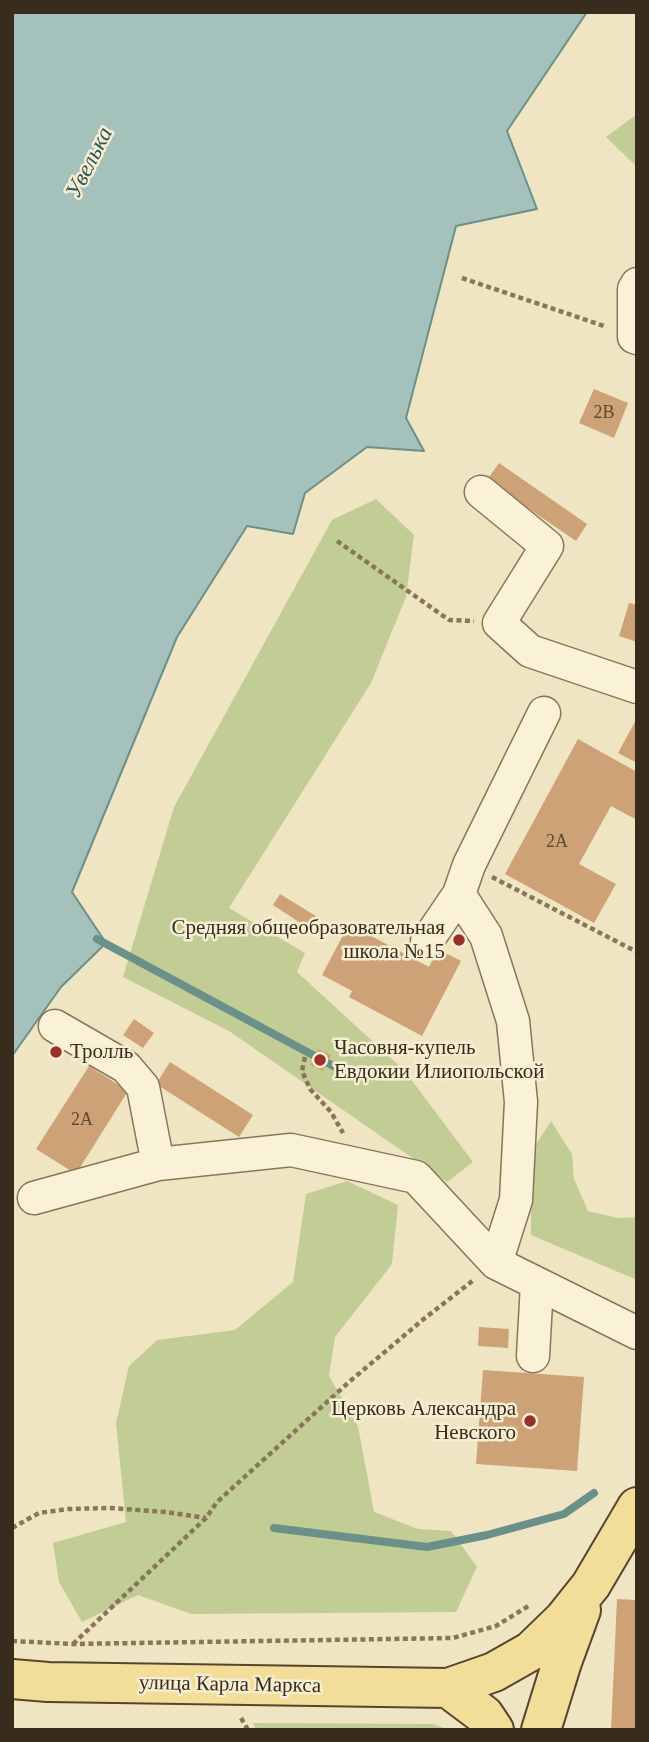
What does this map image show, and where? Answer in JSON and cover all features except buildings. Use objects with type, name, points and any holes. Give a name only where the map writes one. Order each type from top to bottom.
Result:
[{"type":"main road","points":[[448,1688],[494,1672],[531,1651],[563,1620],[591,1585],[636,1510]]},
{"type":"main road","points":[[541,1730],[562,1662],[591,1585]]},
{"type":"main road","name":"улица Карла Маркса","points":[[12,1679],[48,1682],[448,1688]]},
{"type":"main road","points":[[448,1688],[484,1715],[494,1730]]},
{"type":"street","points":[[636,337],[634,289],[637,284]]},
{"type":"street","points":[[481,492],[547,546],[499,623],[530,651],[637,687]]},
{"type":"street","points":[[427,941],[459,894],[469,865],[544,713]]},
{"type":"street","points":[[459,894],[486,936],[513,1021],[521,1102],[516,1200],[496,1263]]},
{"type":"street","points":[[55,1026],[126,1067],[143,1087],[158,1164]]},
{"type":"street","points":[[34,1198],[158,1164],[291,1150],[416,1177],[496,1263],[637,1333]]},
{"type":"street","points":[[533,1356],[537,1284]]},
{"type":"path","points":[[461,278],[636,337]]},
{"type":"path","points":[[337,541],[449,620],[499,623]]},
{"type":"path","points":[[469,865],[637,952]]},
{"type":"path","points":[[305,1057],[302,1071],[310,1090],[331,1112],[362,1165]]},
{"type":"path","points":[[72,1644],[205,1518],[217,1502],[349,1382],[496,1263]]},
{"type":"path","points":[[12,1528],[39,1513],[68,1509],[110,1508],[205,1518]]},
{"type":"path","points":[[12,1641],[72,1644],[453,1639],[496,1626],[534,1602]]},
{"type":"path","points":[[241,1718],[248,1730]]},
{"type":"green space","points":[[637,114],[637,167],[606,137]]},
{"type":"green space","points":[[376,499],[414,535],[406,597],[371,683],[229,908],[305,953],[297,972],[404,1070],[473,1162],[447,1182],[229,1031],[123,977],[174,807],[332,520]]},
{"type":"green space","points":[[551,1121],[572,1154],[574,1179],[588,1211],[618,1218],[637,1217],[637,1280],[531,1235],[531,1152]]},
{"type":"green space","points":[[347,1181],[398,1205],[392,1264],[335,1337],[329,1376],[358,1426],[374,1512],[418,1529],[451,1531],[477,1567],[456,1612],[191,1614],[138,1595],[82,1622],[59,1582],[53,1543],[126,1522],[116,1423],[129,1366],[157,1340],[235,1330],[293,1282],[306,1194]]},
{"type":"green space","points":[[253,1723],[433,1724],[450,1730],[256,1730]]},
{"type":"water","name":"Увелька","points":[[12,12],[587,12],[507,131],[537,209],[456,226],[406,418],[424,451],[367,447],[305,493],[293,534],[247,526],[177,637],[72,892],[106,943],[61,987],[12,1056]]},
{"type":"waterway","points":[[97,939],[350,1075]]},
{"type":"waterway","points":[[274,1528],[427,1547],[487,1535],[564,1514],[594,1493]]},
{"type":"place","name":"Средняя общеобразовательная школа №15","points":[[459,940]]},
{"type":"place","name":"Тролль","points":[[56,1052]]},
{"type":"place","name":"Часовня-купель Евдокии Илиопольской","points":[[320,1060]]},
{"type":"place","name":"Церковь Александра Невского","points":[[530,1421]]}]
